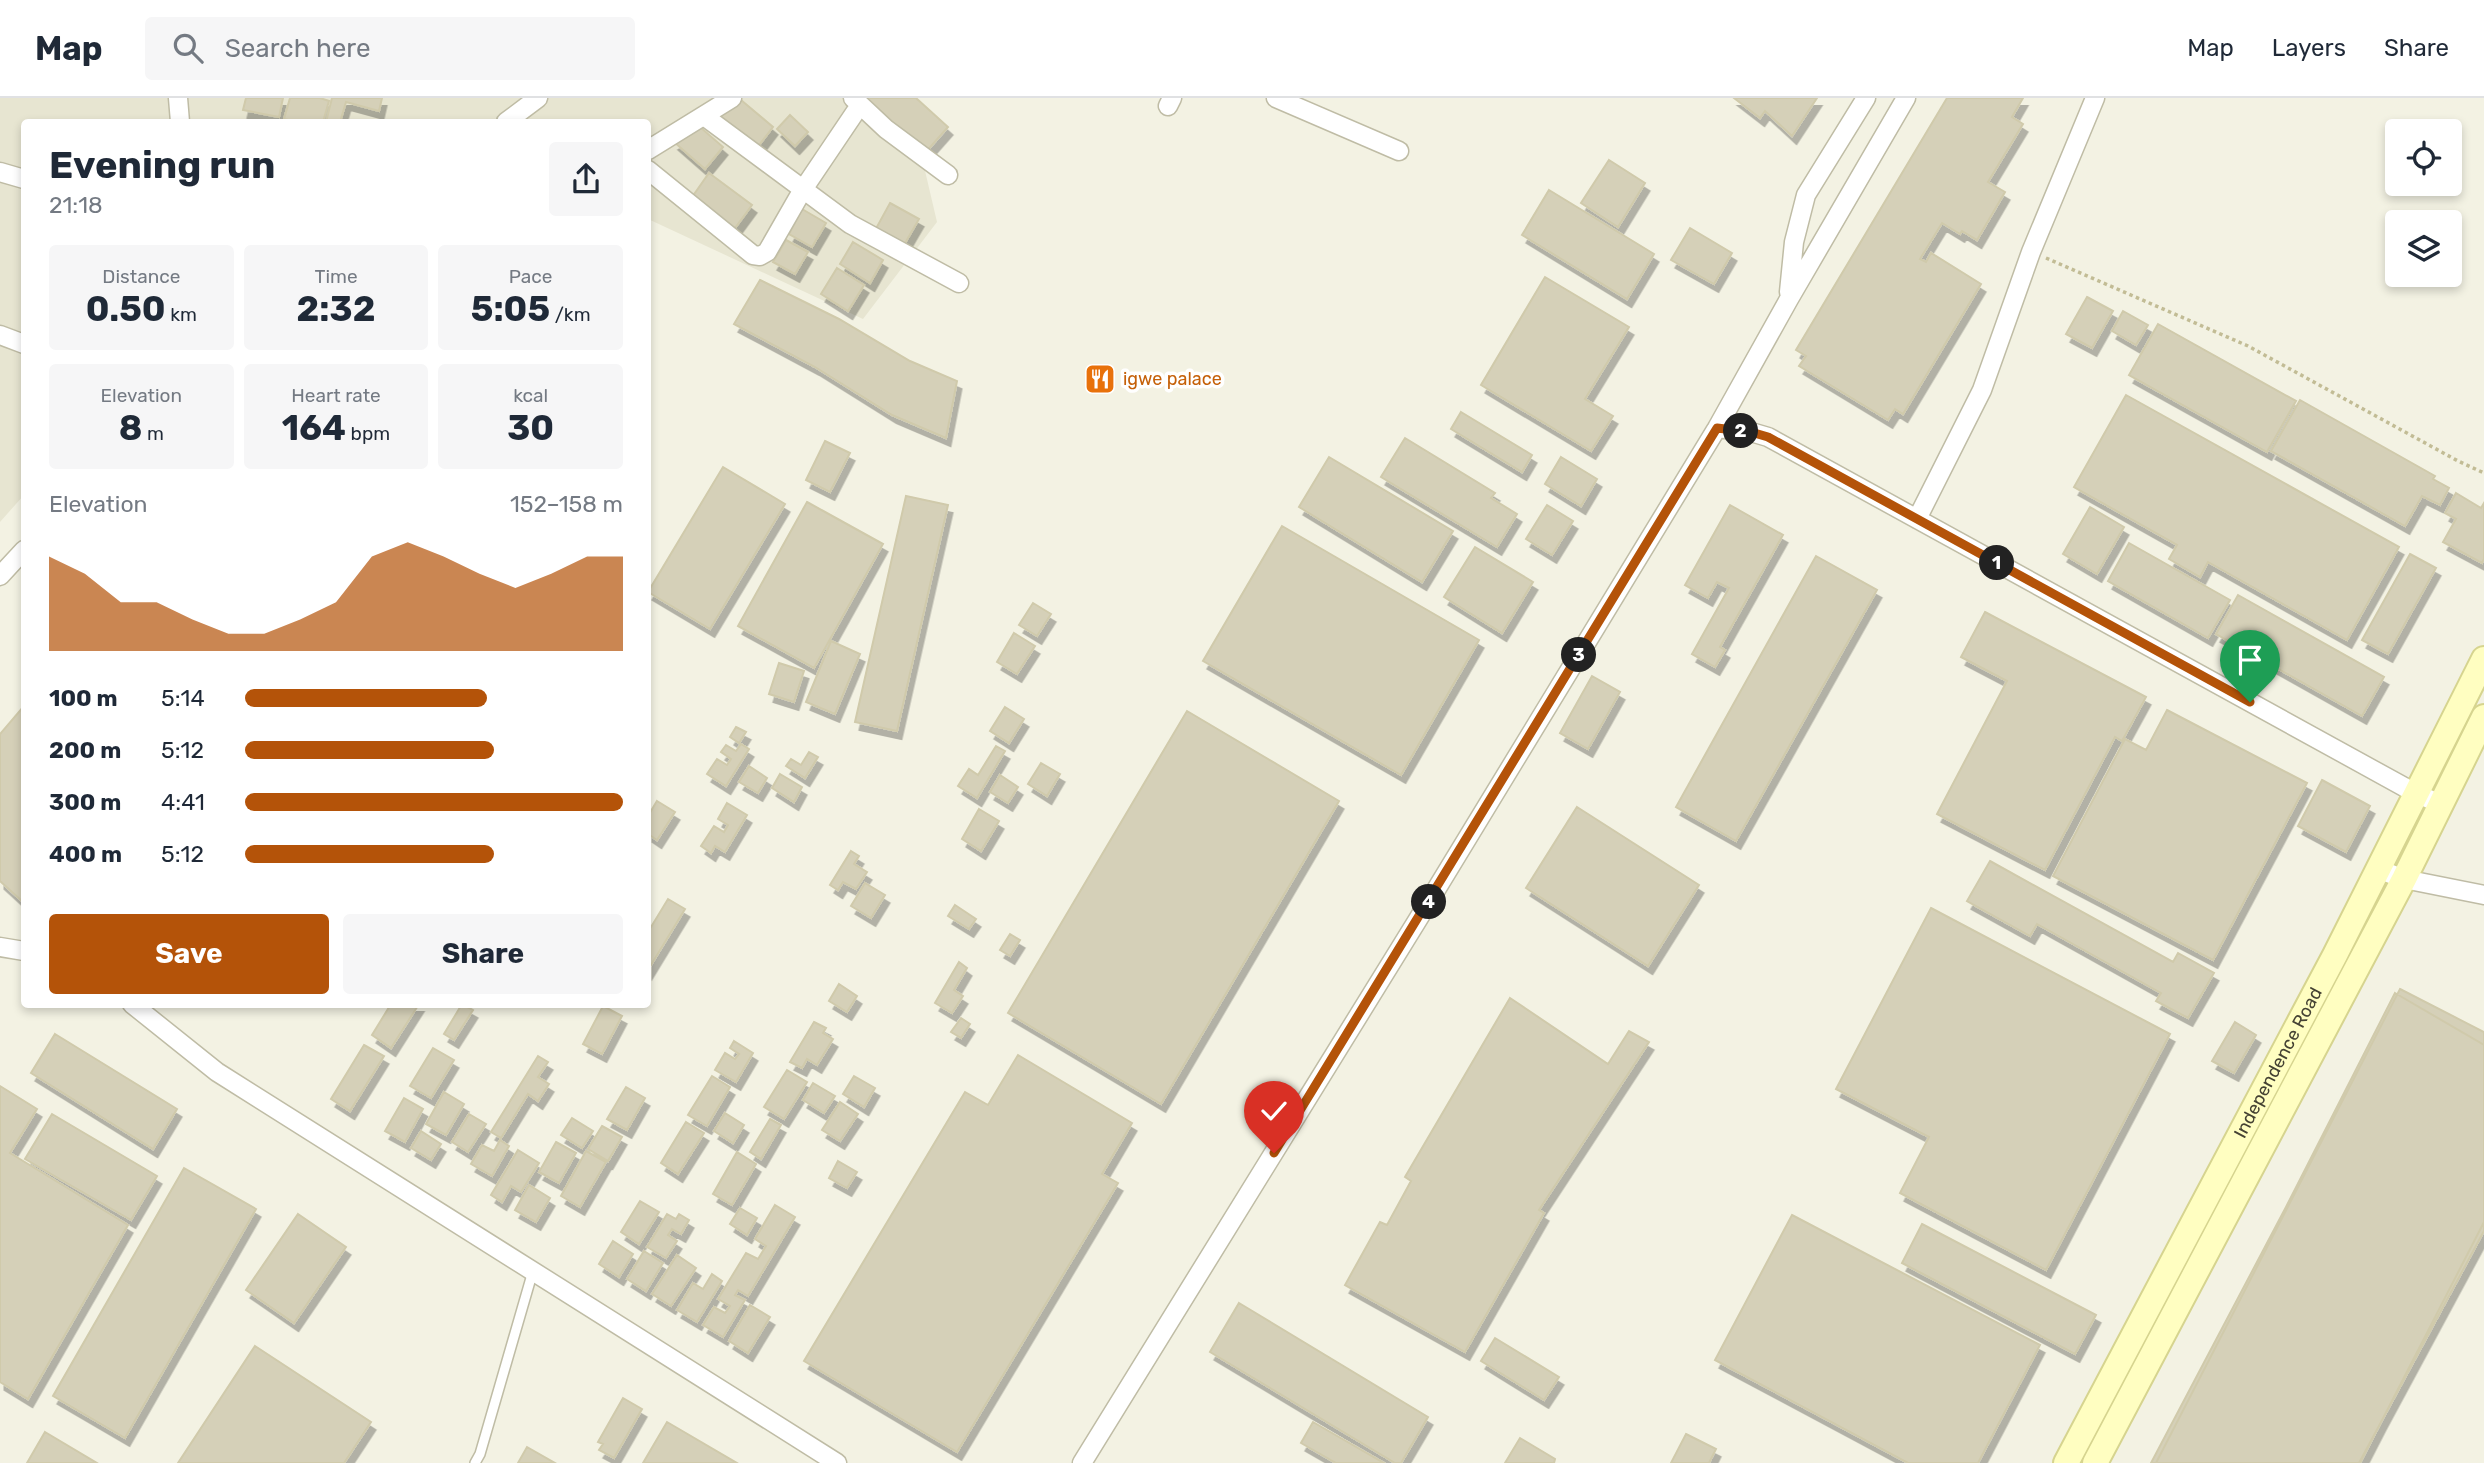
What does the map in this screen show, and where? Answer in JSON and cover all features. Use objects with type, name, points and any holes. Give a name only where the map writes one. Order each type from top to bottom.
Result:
[{"type":"main road","name":"Independence Road","points":[[2066,1463],[2417,794],[2484,659]]},
{"type":"main road","name":"Independence Road","points":[[2095,1463],[2404,879],[2484,716]]},
{"type":"street","points":[[178,98],[180,119]]},
{"type":"street","points":[[510,119],[538,98]]},
{"type":"street","points":[[651,148],[732,98]]},
{"type":"street","points":[[1276,98],[1399,152]]},
{"type":"street","points":[[1788,299],[1794,242],[1806,195],[1866,98]]},
{"type":"street","points":[[1082,1463],[1717,428],[1788,299],[1906,98]]},
{"type":"street","points":[[1917,519],[1982,390],[2031,252],[2095,98]]},
{"type":"street","points":[[651,172],[753,255],[760,256],[767,252],[857,102],[886,129],[948,176]]},
{"type":"street","points":[[704,116],[850,225],[959,283]]},
{"type":"street","points":[[0,172],[21,178]]},
{"type":"street","points":[[0,335],[21,343]]},
{"type":"street","points":[[1717,428],[1768,437],[2417,794],[2441,804]]},
{"type":"street","points":[[0,576],[21,553]]},
{"type":"street","points":[[2378,869],[2404,879],[2484,895]]},
{"type":"street","points":[[0,947],[21,950]]},
{"type":"street","points":[[137,1008],[216,1072],[837,1463]]},
{"type":"lane","points":[[475,1463],[480,1454],[533,1271]]},
{"type":"path","points":[[2031,252],[2248,346],[2484,473]]},
{"type":"shaded area","points":[[0,98],[908,98],[937,222],[863,319],[651,220],[651,119],[21,119],[21,498],[0,522]]},
{"type":"building","points":[[246,98],[283,98],[279,117],[243,110]]},
{"type":"building","points":[[290,98],[320,98],[329,101],[324,119],[284,119]]},
{"type":"building","points":[[332,98],[382,98],[379,111],[346,102],[341,119],[327,119]]},
{"type":"building","points":[[865,98],[916,98],[948,127],[925,153]]},
{"type":"building","points":[[1734,98],[1817,98],[1792,136],[1765,111],[1760,118]]},
{"type":"building","points":[[1947,98],[2023,98],[2012,117],[2023,124],[1988,182],[2005,192],[1977,240],[1942,223],[1920,259],[1926,262],[1931,253],[1981,284],[1903,414],[1895,409],[1888,420],[1799,366],[1806,356],[1796,350]]},
{"type":"building","points":[[741,100],[773,127],[756,149],[715,118]]},
{"type":"building","points":[[790,115],[808,132],[795,146],[777,129]]},
{"type":"building","points":[[700,127],[723,147],[705,169],[674,142]]},
{"type":"building","points":[[1609,160],[1645,183],[1618,227],[1581,203]]},
{"type":"building","points":[[709,173],[752,205],[732,232],[690,200]]},
{"type":"building","points":[[1549,190],[1654,254],[1627,299],[1522,235]]},
{"type":"building","points":[[890,203],[919,219],[901,250],[873,234]]},
{"type":"building","points":[[802,209],[826,223],[812,247],[789,234]]},
{"type":"building","points":[[1690,228],[1732,253],[1714,284],[1671,260]]},
{"type":"building","points":[[786,240],[808,252],[795,274],[773,262]]},
{"type":"building","points":[[853,242],[883,260],[870,283],[840,264]]},
{"type":"building","points":[[837,268],[864,285],[848,311],[821,294]]},
{"type":"building","points":[[1545,277],[1629,327],[1585,399],[1613,416],[1591,451],[1481,385]]},
{"type":"building","points":[[760,280],[839,319],[910,361],[957,381],[946,438],[892,415],[815,367],[734,324]]},
{"type":"building","points":[[2087,297],[2113,311],[2092,348],[2066,334]]},
{"type":"building","points":[[2123,311],[2148,325],[2136,345],[2112,331]]},
{"type":"building","points":[[2158,324],[2296,401],[2267,452],[2129,375]]},
{"type":"building","points":[[2126,395],[2399,547],[2347,640],[2208,562],[2200,577],[2169,559],[2177,545],[2074,487]]},
{"type":"building","points":[[2300,400],[2435,476],[2433,479],[2449,488],[2440,505],[2422,496],[2405,526],[2271,451]]},
{"type":"building","points":[[1461,412],[1532,455],[1522,472],[1451,429]]},
{"type":"building","points":[[1405,438],[1495,493],[1491,498],[1517,514],[1497,547],[1381,477]]},
{"type":"building","points":[[825,441],[850,453],[830,492],[806,480]]},
{"type":"building","points":[[1329,457],[1453,531],[1422,582],[1299,507]]},
{"type":"building","points":[[1561,457],[1597,479],[1581,506],[1545,484]]},
{"type":"building","points":[[723,467],[785,504],[710,629],[651,594],[651,587]]},
{"type":"building","points":[[2456,493],[2481,508],[2484,503],[2482,563],[2443,542],[2456,519],[2445,513]]},
{"type":"building","points":[[906,496],[948,505],[897,731],[855,722]]},
{"type":"building","points":[[807,502],[883,544],[814,668],[738,626]]},
{"type":"building","points":[[1547,505],[1573,521],[1552,555],[1526,539]]},
{"type":"building","points":[[1730,505],[1783,535],[1720,647],[1725,650],[1715,667],[1692,654],[1729,588],[1717,582],[1708,598],[1685,585]]},
{"type":"building","points":[[2090,507],[2124,527],[2097,574],[2063,554]]},
{"type":"building","points":[[1282,526],[1479,640],[1401,775],[1203,661]]},
{"type":"building","points":[[2129,543],[2230,600],[2208,638],[2108,581]]},
{"type":"building","points":[[1475,547],[1533,582],[1502,633],[1444,597]]},
{"type":"building","points":[[2410,554],[2436,568],[2388,654],[2362,640]]},
{"type":"building","points":[[1816,556],[1877,590],[1736,841],[1676,807]]},
{"type":"building","points":[[2238,595],[2384,677],[2362,716],[2216,634]]},
{"type":"building","points":[[1033,603],[1051,614],[1037,636],[1019,625]]},
{"type":"building","points":[[1985,612],[2146,697],[2122,741],[2115,737],[2045,870],[1937,814],[2007,681],[1961,657]]},
{"type":"building","points":[[1014,633],[1035,646],[1017,674],[997,662]]},
{"type":"building","points":[[831,641],[860,654],[835,714],[806,702]]},
{"type":"building","points":[[779,663],[804,671],[794,702],[769,694]]},
{"type":"building","points":[[1592,676],[1620,692],[1588,749],[1560,733]]},
{"type":"building","points":[[1005,707],[1024,719],[1009,743],[990,731]]},
{"type":"building","points":[[21,710],[21,900],[0,881],[0,734]]},
{"type":"building","points":[[2167,710],[2307,783],[2213,960],[2053,876],[2125,739],[2146,750]]},
{"type":"building","points":[[1187,711],[1339,801],[1161,1104],[1008,1013]]},
{"type":"building","points":[[736,727],[746,732],[739,743],[730,737]]},
{"type":"building","points":[[741,744],[749,749],[726,786],[707,774],[717,759],[727,765],[731,759],[721,752],[726,745],[736,751]]},
{"type":"building","points":[[996,746],[1005,751],[977,798],[958,786],[969,769],[978,775]]},
{"type":"building","points":[[809,752],[818,757],[805,778],[786,766],[791,759],[801,765]]},
{"type":"building","points":[[1041,763],[1060,774],[1047,796],[1028,784]]},
{"type":"building","points":[[749,766],[767,778],[758,793],[739,782]]},
{"type":"building","points":[[780,774],[802,787],[794,802],[772,788]]},
{"type":"building","points":[[1000,775],[1018,787],[1008,803],[990,792]]},
{"type":"building","points":[[2322,780],[2370,806],[2346,852],[2298,826]]},
{"type":"building","points":[[657,801],[675,812],[657,840],[651,836],[651,811]]},
{"type":"building","points":[[727,803],[747,815],[725,852],[715,846],[711,853],[701,846],[714,826],[724,832],[728,825],[718,819]]},
{"type":"building","points":[[1577,807],[1699,885],[1648,966],[1526,888]]},
{"type":"building","points":[[979,809],[999,821],[981,851],[962,839]]},
{"type":"building","points":[[851,851],[859,856],[854,864],[867,872],[856,889],[843,882],[838,890],[830,885]]},
{"type":"building","points":[[1990,861],[2173,962],[2178,953],[2214,973],[2188,1018],[2156,1001],[2161,993],[2037,924],[2030,936],[1967,901]]},
{"type":"building","points":[[865,883],[885,895],[871,918],[851,906]]},
{"type":"building","points":[[668,899],[685,909],[651,965],[651,927]]},
{"type":"building","points":[[955,905],[976,919],[969,929],[948,916]]},
{"type":"building","points":[[1931,908],[2170,1034],[2046,1270],[1900,1193],[1929,1137],[1836,1089]]},
{"type":"building","points":[[1010,934],[1020,940],[1010,956],[1000,950]]},
{"type":"building","points":[[959,962],[967,968],[954,990],[963,996],[952,1013],[935,1003]]},
{"type":"building","points":[[839,984],[857,996],[847,1012],[829,1001]]},
{"type":"building","points":[[2400,989],[2484,1032],[2484,1222],[2360,1463],[2156,1463]]},
{"type":"building","points":[[2395,993],[2484,1045],[2484,1231],[2359,1463],[2151,1463],[2286,1207]]},
{"type":"building","points":[[1510,998],[1608,1064],[1629,1031],[1649,1042],[1539,1210],[1544,1213],[1465,1352],[1345,1285],[1380,1222],[1387,1225],[1411,1181],[1405,1177]]},
{"type":"building","points":[[389,1008],[416,1008],[391,1048],[372,1035]]},
{"type":"building","points":[[460,1008],[473,1010],[454,1040],[444,1034]]},
{"type":"building","points":[[602,1008],[622,1016],[602,1054],[583,1044]]},
{"type":"building","points":[[961,1018],[970,1024],[961,1038],[951,1032]]},
{"type":"building","points":[[814,1022],[826,1028],[823,1033],[833,1039],[817,1065],[807,1059],[802,1068],[790,1062]]},
{"type":"building","points":[[2235,1022],[2256,1035],[2234,1073],[2212,1061]]},
{"type":"building","points":[[55,1034],[177,1109],[153,1149],[31,1073]]},
{"type":"building","points":[[734,1041],[753,1053],[736,1082],[715,1070],[725,1053],[735,1059],[739,1054],[730,1048]]},
{"type":"building","points":[[364,1045],[384,1056],[350,1111],[331,1099]]},
{"type":"building","points":[[433,1048],[454,1060],[431,1098],[410,1086]]},
{"type":"building","points":[[1018,1055],[1132,1123],[1102,1174],[1118,1183],[957,1452],[804,1361],[965,1092],[988,1105]]},
{"type":"building","points":[[538,1056],[548,1062],[538,1077],[549,1084],[538,1101],[528,1094],[501,1138],[491,1132]]},
{"type":"building","points":[[787,1070],[807,1082],[784,1119],[764,1107]]},
{"type":"building","points":[[712,1076],[730,1087],[707,1126],[688,1115]]},
{"type":"building","points":[[854,1076],[875,1088],[864,1107],[843,1094]]},
{"type":"building","points":[[813,1083],[835,1096],[824,1113],[803,1100]]},
{"type":"building","points":[[0,1086],[37,1109],[10,1153],[128,1225],[28,1399],[0,1382]]},
{"type":"building","points":[[626,1087],[645,1098],[627,1130],[607,1119]]},
{"type":"building","points":[[444,1092],[464,1104],[446,1135],[426,1124]]},
{"type":"building","points":[[404,1098],[423,1109],[405,1142],[385,1131]]},
{"type":"building","points":[[840,1102],[858,1114],[840,1141],[822,1130]]},
{"type":"building","points":[[725,1113],[744,1125],[733,1143],[714,1131]]},
{"type":"building","points":[[52,1114],[157,1176],[131,1220],[25,1159]]},
{"type":"building","points":[[469,1114],[486,1124],[468,1152],[452,1142]]},
{"type":"building","points":[[572,1118],[593,1131],[582,1148],[561,1135]]},
{"type":"building","points":[[770,1119],[781,1125],[761,1159],[750,1152]]},
{"type":"building","points":[[686,1122],[704,1133],[678,1174],[661,1163]]},
{"type":"building","points":[[602,1126],[622,1137],[608,1161],[588,1149]]},
{"type":"building","points":[[421,1131],[441,1144],[431,1160],[411,1148]]},
{"type":"building","points":[[500,1140],[509,1146],[492,1176],[471,1164],[482,1145],[494,1151]]},
{"type":"building","points":[[556,1142],[576,1153],[559,1183],[539,1172]]},
{"type":"building","points":[[518,1150],[539,1163],[521,1192],[511,1186],[502,1202],[491,1195]]},
{"type":"building","points":[[586,1151],[606,1162],[580,1207],[561,1196]]},
{"type":"building","points":[[737,1152],[756,1164],[732,1205],[713,1194]]},
{"type":"building","points":[[838,1161],[857,1172],[847,1188],[829,1178]]},
{"type":"building","points":[[184,1168],[256,1209],[125,1438],[53,1396]]},
{"type":"building","points":[[529,1185],[550,1198],[536,1222],[515,1210]]},
{"type":"building","points":[[640,1201],[659,1212],[639,1244],[621,1232]]},
{"type":"building","points":[[775,1205],[795,1217],[748,1296],[738,1290],[735,1295],[745,1300],[723,1337],[703,1325],[714,1307],[725,1313],[730,1306],[718,1299],[746,1253],[758,1259],[766,1246],[755,1239]]},
{"type":"building","points":[[740,1208],[757,1218],[747,1235],[730,1224]]},
{"type":"building","points":[[298,1214],[346,1247],[294,1323],[246,1290]]},
{"type":"building","points":[[667,1214],[676,1219],[679,1214],[689,1220],[681,1234],[672,1229],[668,1235],[677,1241],[666,1258],[647,1247]]},
{"type":"building","points":[[1792,1215],[2040,1345],[1978,1463],[1908,1463],[1715,1360]]},
{"type":"building","points":[[1922,1224],[2096,1315],[2075,1354],[1902,1263]]},
{"type":"building","points":[[613,1241],[633,1254],[619,1277],[599,1264]]},
{"type":"building","points":[[644,1251],[663,1263],[646,1291],[627,1279]]},
{"type":"building","points":[[677,1255],[696,1268],[671,1306],[652,1294]]},
{"type":"building","points":[[712,1274],[722,1281],[697,1322],[677,1310],[693,1283],[703,1289]]},
{"type":"building","points":[[1239,1303],[1428,1417],[1401,1463],[1395,1463],[1210,1352]]},
{"type":"building","points":[[750,1305],[770,1317],[748,1353],[729,1341]]},
{"type":"building","points":[[1495,1338],[1559,1377],[1544,1400],[1481,1361]]},
{"type":"building","points":[[255,1346],[371,1422],[344,1463],[178,1463]]},
{"type":"building","points":[[623,1398],[642,1409],[614,1458],[599,1450],[603,1444],[598,1442]]},
{"type":"building","points":[[667,1422],[737,1463],[643,1463]]},
{"type":"building","points":[[1313,1422],[1384,1463],[1336,1463],[1301,1443]]},
{"type":"building","points":[[45,1432],[97,1463],[27,1463]]},
{"type":"building","points":[[1686,1434],[1716,1449],[1709,1463],[1671,1463]]},
{"type":"building","points":[[1520,1438],[1555,1459],[1554,1463],[1505,1463]]},
{"type":"building","points":[[527,1447],[555,1463],[518,1463]]},
{"type":"place","name":"igwe palace","points":[[1100,379]]},
{"type":"route","points":[[1274,1153],[1717,428],[1768,437],[2250,702]]}]
